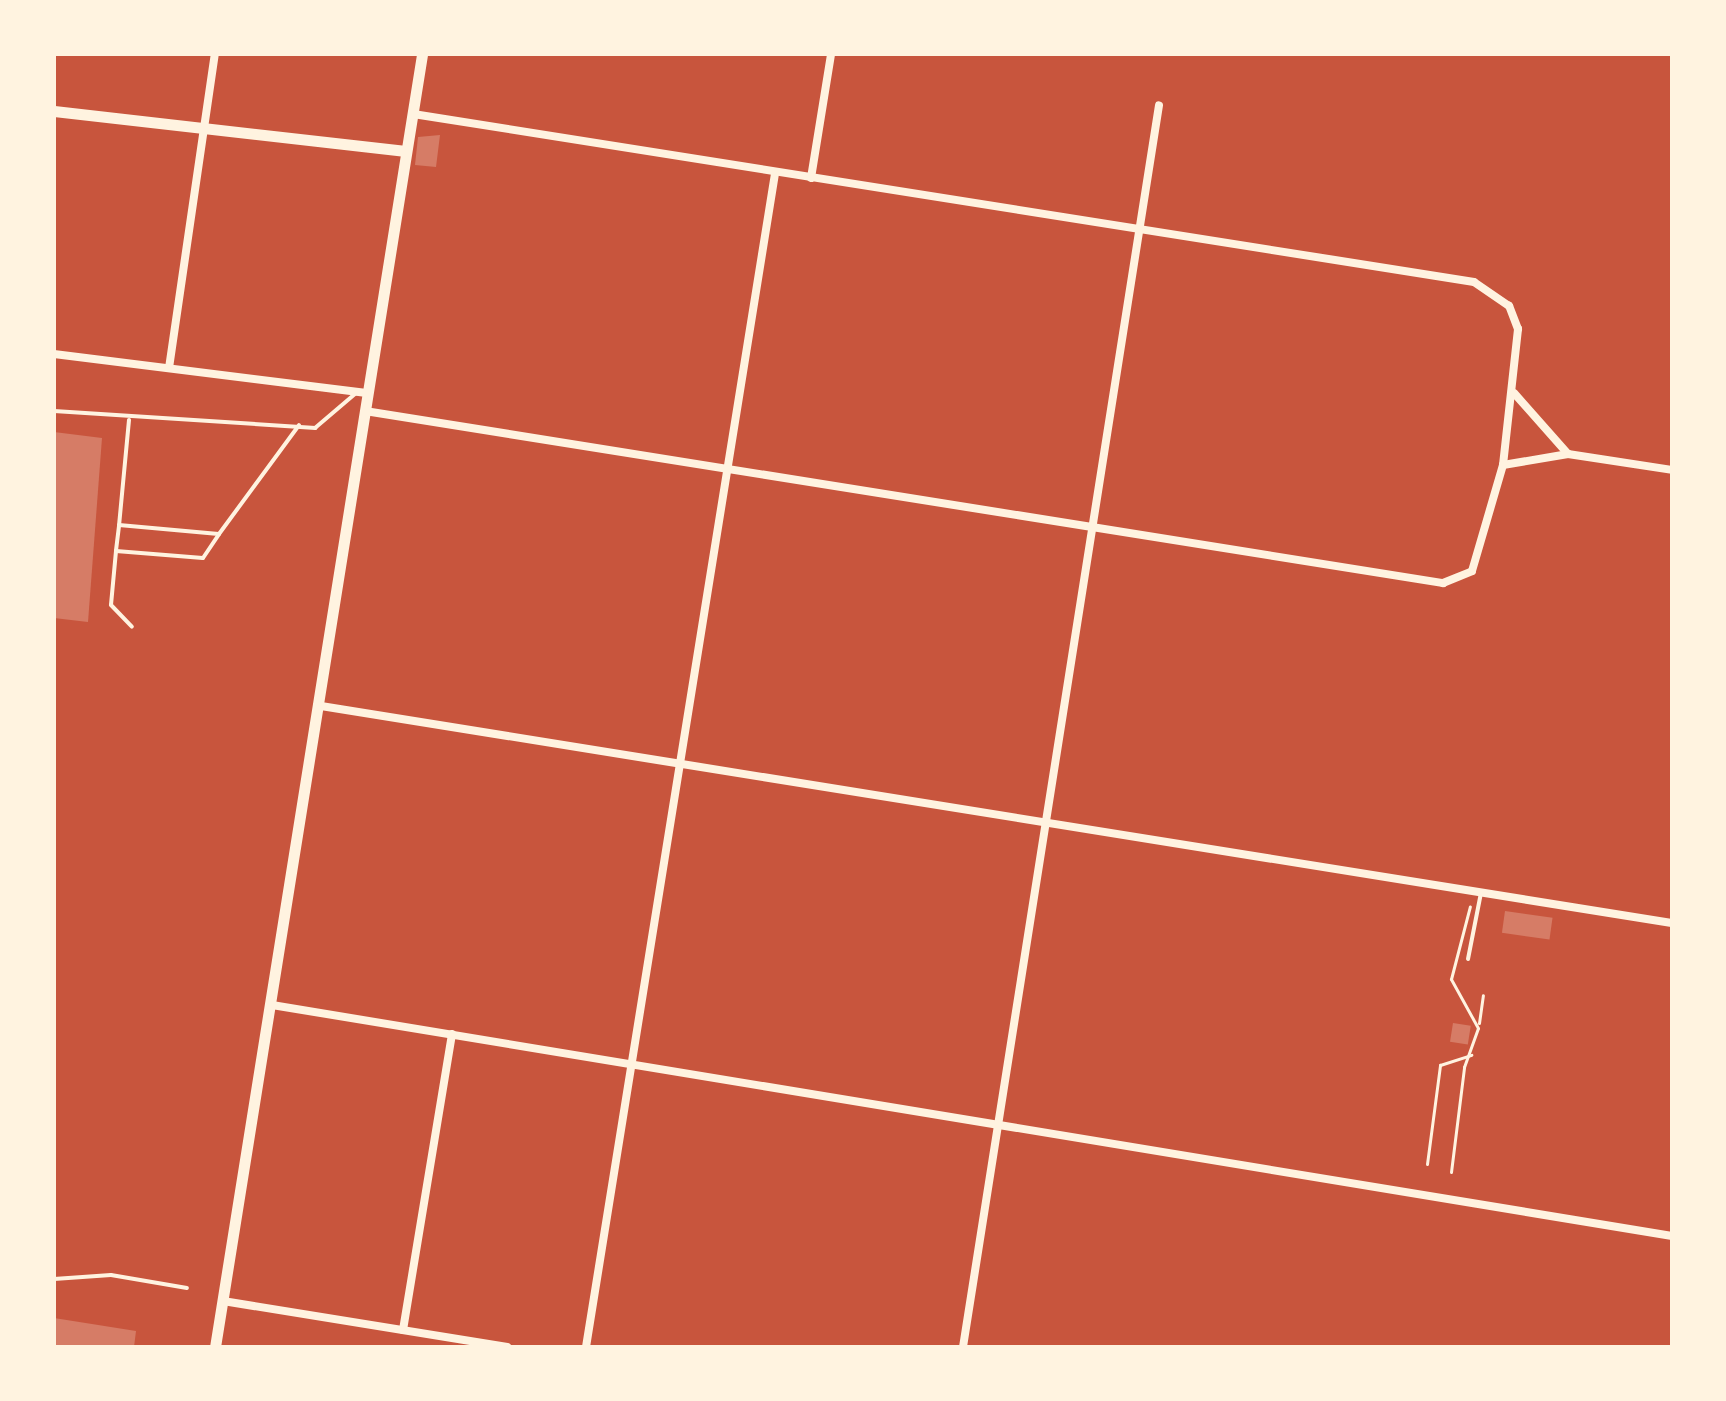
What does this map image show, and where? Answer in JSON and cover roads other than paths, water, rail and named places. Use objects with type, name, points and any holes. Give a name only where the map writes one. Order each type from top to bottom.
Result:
[{"type":"street","points":[[169,368],[215,54]]},
{"type":"street","points":[[215,1347],[321,706],[365,411],[362,392],[422,54]]},
{"type":"street","points":[[811,178],[831,54]]},
{"type":"street","points":[[963,1347],[1042,825],[1159,105]]},
{"type":"street","points":[[54,111],[406,151]]},
{"type":"street","points":[[365,411],[1089,528],[1454,582],[1472,571],[1503,465],[1514,393],[1518,329],[1509,306],[1474,282],[413,114]]},
{"type":"street","points":[[586,1347],[680,762],[732,469],[775,173]]},
{"type":"street","points":[[54,354],[362,392]]},
{"type":"street","points":[[1514,393],[1568,454]]},
{"type":"street","points":[[1503,465],[1568,454],[1672,470]]},
{"type":"street","points":[[321,706],[680,762],[1042,825],[1672,923]]},
{"type":"street","points":[[272,1005],[997,1122],[1672,1236]]},
{"type":"street","points":[[403,1330],[452,1034]]},
{"type":"street","points":[[223,1301],[507,1347]]},
{"type":"lane","points":[[54,411],[129,420],[322,426],[362,392]]},
{"type":"lane","points":[[129,420],[111,605],[132,627]]},
{"type":"lane","points":[[116,551],[203,558],[299,425]]},
{"type":"lane","points":[[119,525],[219,534]]},
{"type":"lane","points":[[1468,959],[1481,893]]},
{"type":"lane","points":[[54,1279],[111,1275],[187,1288]]}]
